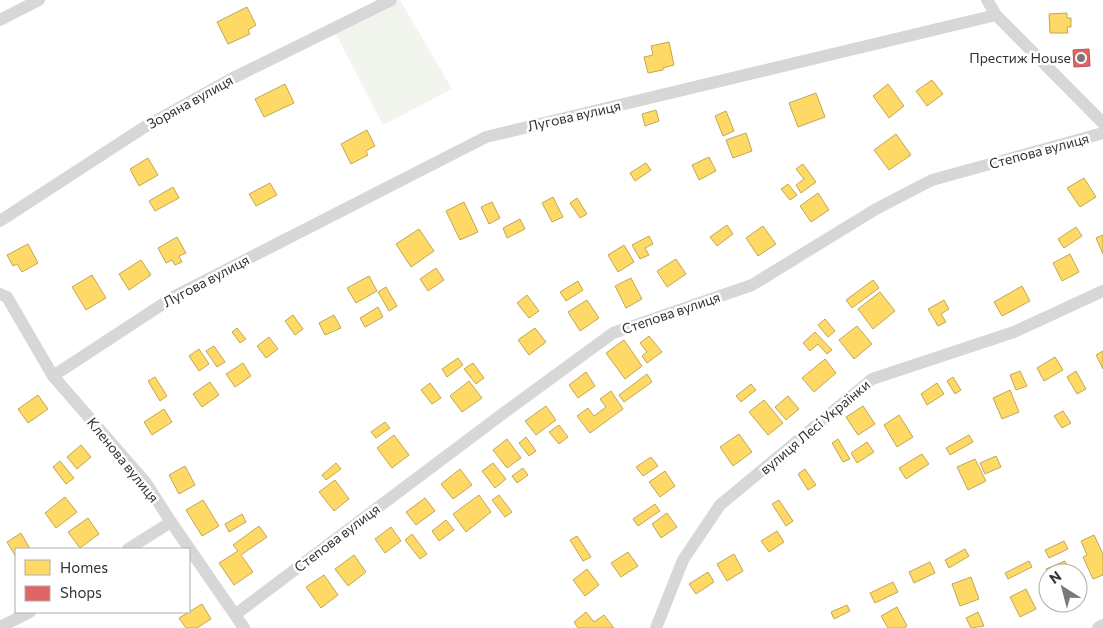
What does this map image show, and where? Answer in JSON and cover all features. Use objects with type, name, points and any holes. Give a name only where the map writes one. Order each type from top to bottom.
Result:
[{"type":"street","points":[[0,20],[39,0]]},
{"type":"street","name":"Зоряна вулиця","points":[[0,221],[143,128],[233,78],[391,0]]},
{"type":"street","points":[[987,0],[996,15],[1103,123]]},
{"type":"street","name":"Лугова вулиця","points":[[53,376],[175,296],[486,136],[996,15]]},
{"type":"street","name":"Степова вулиця","points":[[236,614],[501,414],[613,333],[752,285],[876,209],[932,180],[1103,133]]},
{"type":"street","name":"Кленова вулиця","points":[[0,284],[3,295],[53,376],[146,483],[189,548]]},
{"type":"street","name":"вулиця Лесі Українки","points":[[656,628],[683,560],[720,505],[872,378],[1014,332],[1103,291]]},
{"type":"street","points":[[130,548],[171,522]]},
{"type":"street","name":"Кленова вулиця","points":[[190,549],[244,628]]},
{"type":"street","points":[[0,627],[28,613]]},
{"type":"street","points":[[1098,628],[1103,625]]},
{"type":"shaded area","points":[[400,0],[452,89],[383,125],[335,32]]},
{"type":"building: Homes","points":[[247,7],[256,25],[248,30],[250,34],[228,44],[217,22]]},
{"type":"building: Homes","points":[[1067,13],[1067,18],[1071,18],[1071,27],[1067,27],[1068,33],[1050,33],[1049,14]]},
{"type":"building: Homes","points":[[669,42],[674,65],[663,68],[663,70],[648,73],[644,57],[653,55],[651,46]]},
{"type":"building: Homes","points":[[932,80],[943,94],[927,106],[916,91]]},
{"type":"building: Homes","points":[[285,84],[294,103],[264,117],[255,99]]},
{"type":"building: Homes","points":[[888,84],[904,106],[889,118],[873,96]]},
{"type":"building: Homes","points":[[816,93],[825,117],[798,127],[789,103]]},
{"type":"building: Homes","points":[[656,110],[659,121],[645,126],[642,114]]},
{"type":"building: Homes","points":[[726,111],[734,131],[723,136],[715,116]]},
{"type":"building: Homes","points":[[367,130],[375,146],[366,151],[368,155],[351,164],[341,144]]},
{"type":"building: Homes","points":[[746,133],[752,151],[733,158],[726,140]]},
{"type":"building: Homes","points":[[896,134],[911,155],[889,170],[874,150]]},
{"type":"building: Homes","points":[[709,157],[716,171],[699,180],[692,165]]},
{"type":"building: Homes","points":[[148,158],[158,175],[139,186],[130,169]]},
{"type":"building: Homes","points":[[646,163],[651,170],[635,181],[630,173]]},
{"type":"building: Homes","points":[[803,164],[816,182],[801,193],[796,185],[804,179],[796,169]]},
{"type":"building: Homes","points":[[1084,178],[1096,197],[1080,207],[1067,188]]},
{"type":"building: Homes","points":[[270,183],[277,195],[256,206],[249,194]]},
{"type":"building: Homes","points":[[788,184],[797,195],[790,200],[781,189]]},
{"type":"building: Homes","points":[[173,187],[179,198],[155,211],[149,201]]},
{"type":"building: Homes","points":[[818,193],[829,210],[811,222],[800,206]]},
{"type":"building: Homes","points":[[553,197],[563,217],[552,222],[542,203]]},
{"type":"building: Homes","points":[[577,198],[587,214],[580,218],[570,203]]},
{"type":"building: Homes","points":[[464,202],[478,232],[460,240],[446,211]]},
{"type":"building: Homes","points":[[492,202],[500,218],[489,224],[481,207]]},
{"type":"building: Homes","points":[[520,219],[525,229],[507,238],[503,228]]},
{"type":"building: Homes","points":[[727,225],[733,234],[717,246],[710,237]]},
{"type":"building: Homes","points":[[763,226],[776,244],[758,256],[746,238]]},
{"type":"building: Homes","points":[[1076,227],[1082,236],[1064,248],[1058,239]]},
{"type":"building: Homes","points":[[419,229],[434,251],[411,267],[396,244]]},
{"type":"building: Homes","points":[[1103,235],[1103,254],[1096,238]]},
{"type":"building: Homes","points":[[649,236],[653,244],[645,248],[649,255],[640,259],[632,245]]},
{"type":"building: Homes","points":[[177,237],[186,253],[179,256],[182,262],[175,265],[172,260],[166,263],[158,248]]},
{"type":"building: Homes","points":[[28,244],[38,263],[22,272],[17,264],[13,266],[7,255]]},
{"type":"building: Homes","points":[[624,245],[634,262],[618,272],[608,255]]},
{"type":"building: Homes","points":[[1070,254],[1079,272],[1062,281],[1053,263]]},
{"type":"building: Homes","points":[[676,259],[686,274],[667,287],[657,271]]},
{"type":"building: Homes","points":[[141,260],[151,275],[129,290],[119,274]]},
{"type":"building: Homes","points":[[436,268],[444,280],[428,291],[420,279]]},
{"type":"building: Homes","points":[[92,275],[106,298],[86,310],[72,287]]},
{"type":"building: Homes","points":[[369,276],[377,291],[356,303],[347,288]]},
{"type":"building: Homes","points":[[631,278],[642,299],[626,308],[615,286]]},
{"type":"building: Homes","points":[[873,280],[879,288],[852,308],[846,300]]},
{"type":"building: Homes","points":[[578,281],[583,290],[566,301],[560,292]]},
{"type":"building: Homes","points":[[1022,286],[1030,301],[1002,316],[994,302]]},
{"type":"building: Homes","points":[[386,287],[397,306],[389,311],[378,292]]},
{"type":"building: Homes","points":[[880,292],[895,311],[873,329],[858,309]]},
{"type":"building: Homes","points":[[527,295],[539,311],[529,318],[517,303]]},
{"type":"building: Homes","points":[[587,300],[599,318],[580,331],[568,312]]},
{"type":"building: Homes","points":[[944,300],[949,309],[941,314],[946,322],[938,326],[928,309]]},
{"type":"building: Homes","points":[[378,307],[383,317],[365,327],[360,318]]},
{"type":"building: Homes","points":[[293,315],[303,329],[295,335],[285,321]]},
{"type":"building: Homes","points":[[334,315],[341,328],[325,335],[319,323]]},
{"type":"building: Homes","points":[[825,319],[835,331],[828,337],[818,325]]},
{"type":"building: Homes","points":[[857,326],[872,344],[854,359],[839,340]]},
{"type":"building: Homes","points":[[237,328],[246,339],[240,343],[232,332]]},
{"type":"building: Homes","points":[[535,328],[546,342],[529,355],[518,340]]},
{"type":"building: Homes","points":[[815,332],[832,350],[827,354],[818,344],[810,351],[803,343]]},
{"type":"building: Homes","points":[[649,336],[662,352],[647,363],[642,356],[647,352],[640,343]]},
{"type":"building: Homes","points":[[269,337],[278,349],[266,358],[257,346]]},
{"type":"building: Homes","points":[[624,340],[642,366],[625,379],[606,353]]},
{"type":"building: Homes","points":[[214,346],[225,362],[217,367],[206,351]]},
{"type":"building: Homes","points":[[199,349],[209,364],[199,371],[189,356]]},
{"type":"building: Homes","points":[[1103,351],[1103,369],[1096,355]]},
{"type":"building: Homes","points":[[1055,357],[1063,370],[1044,381],[1037,368]]},
{"type":"building: Homes","points":[[458,358],[463,365],[447,377],[442,369]]},
{"type":"building: Homes","points":[[825,359],[836,373],[814,392],[802,378]]},
{"type":"building: Homes","points":[[243,363],[251,376],[235,387],[226,374]]},
{"type":"building: Homes","points":[[473,363],[484,378],[476,384],[464,369]]},
{"type":"building: Homes","points":[[1020,371],[1027,386],[1016,390],[1010,375]]},
{"type":"building: Homes","points":[[1076,371],[1086,389],[1077,394],[1067,377]]},
{"type":"building: Homes","points":[[586,372],[595,386],[578,398],[569,385]]},
{"type":"building: Homes","points":[[647,374],[652,382],[624,402],[619,395]]},
{"type":"building: Homes","points":[[155,377],[167,396],[160,401],[148,381]]},
{"type":"building: Homes","points":[[953,377],[961,390],[955,394],[947,381]]},
{"type":"building: Homes","points":[[469,381],[482,398],[462,412],[450,396]]},
{"type":"building: Homes","points":[[210,382],[219,395],[202,407],[193,394]]},
{"type":"building: Homes","points":[[430,383],[441,398],[432,404],[421,390]]},
{"type":"building: Homes","points":[[937,383],[944,394],[927,405],[921,394]]},
{"type":"building: Homes","points":[[751,384],[756,390],[741,402],[736,396]]},
{"type":"building: Homes","points":[[1010,390],[1019,412],[1002,419],[993,398]]},
{"type":"building: Homes","points":[[611,391],[623,409],[590,433],[577,416],[588,408],[594,416],[606,407],[600,399]]},
{"type":"building: Homes","points":[[38,395],[48,409],[28,423],[18,409]]},
{"type":"building: Homes","points":[[788,396],[799,409],[786,420],[775,407]]},
{"type":"building: Homes","points":[[764,400],[783,423],[768,435],[749,412]]},
{"type":"building: Homes","points":[[546,406],[556,420],[536,435],[525,421]]},
{"type":"building: Homes","points":[[863,406],[875,424],[858,435],[846,417]]},
{"type":"building: Homes","points":[[164,409],[172,422],[152,435],[144,422]]},
{"type":"building: Homes","points":[[1063,411],[1071,423],[1062,428],[1054,416]]},
{"type":"building: Homes","points":[[899,415],[913,437],[897,447],[884,425]]},
{"type":"building: Homes","points":[[385,422],[390,428],[376,438],[371,432]]},
{"type":"building: Homes","points":[[559,425],[568,437],[559,444],[549,432]]},
{"type":"building: Homes","points":[[739,434],[752,452],[733,466],[720,447]]},
{"type":"building: Homes","points":[[394,435],[409,455],[392,468],[377,448]]},
{"type":"building: Homes","points":[[969,435],[973,442],[950,455],[946,448]]},
{"type":"building: Homes","points":[[526,437],[536,451],[529,456],[519,443]]},
{"type":"building: Homes","points":[[507,439],[521,458],[507,468],[493,450]]},
{"type":"building: Homes","points":[[838,439],[850,459],[843,462],[832,443]]},
{"type":"building: Homes","points":[[867,442],[874,452],[857,463],[851,453]]},
{"type":"building: Homes","points":[[81,445],[91,457],[77,469],[67,457]]},
{"type":"building: Homes","points":[[922,454],[929,464],[906,479],[899,468]]},
{"type":"building: Homes","points":[[996,456],[1001,467],[985,474],[980,463]]},
{"type":"building: Homes","points":[[651,457],[658,466],[643,476],[636,467]]},
{"type":"building: Homes","points":[[975,459],[986,481],[968,490],[957,467]]},
{"type":"building: Homes","points":[[60,461],[74,478],[66,484],[53,467]]},
{"type":"building: Homes","points":[[336,463],[341,469],[326,480],[322,475]]},
{"type":"building: Homes","points":[[493,463],[506,479],[495,488],[482,471]]},
{"type":"building: Homes","points":[[185,466],[195,485],[179,494],[169,475]]},
{"type":"building: Homes","points":[[523,468],[528,475],[517,483],[512,476]]},
{"type":"building: Homes","points":[[460,469],[472,485],[453,499],[441,484]]},
{"type":"building: Homes","points":[[805,469],[816,485],[808,490],[798,474]]},
{"type":"building: Homes","points":[[665,471],[675,486],[660,497],[649,482]]},
{"type":"building: Homes","points":[[335,480],[349,499],[334,511],[319,492]]},
{"type":"building: Homes","points":[[479,495],[491,512],[466,532],[453,514]]},
{"type":"building: Homes","points":[[499,495],[512,512],[505,517],[492,500]]},
{"type":"building: Homes","points":[[65,497],[77,512],[56,528],[45,513]]},
{"type":"building: Homes","points":[[425,498],[435,511],[416,525],[406,512]]},
{"type":"building: Homes","points":[[203,500],[219,526],[202,536],[186,510]]},
{"type":"building: Homes","points":[[779,500],[793,521],[786,526],[772,504]]},
{"type":"building: Homes","points":[[655,504],[660,511],[638,526],[633,519]]},
{"type":"building: Homes","points":[[667,513],[677,527],[661,538],[652,524]]},
{"type":"building: Homes","points":[[242,514],[246,522],[229,532],[225,524]]},
{"type":"building: Homes","points":[[88,518],[99,534],[80,548],[68,532]]},
{"type":"building: Homes","points":[[446,520],[454,530],[439,541],[432,531]]},
{"type":"building: Homes","points":[[259,526],[267,537],[241,555],[253,572],[234,585],[219,563],[238,551],[233,545]]},
{"type":"building: Homes","points":[[391,527],[401,541],[385,553],[375,539]]},
{"type":"building: Homes","points":[[777,531],[784,542],[769,552],[761,541]]},
{"type":"building: Homes","points":[[21,533],[29,548],[15,548],[15,555],[7,542]]},
{"type":"building: Homes","points":[[412,534],[427,554],[420,559],[405,540]]},
{"type":"building: Homes","points":[[1094,535],[1103,554],[1103,575],[1093,579],[1088,563],[1086,563],[1083,557],[1087,555],[1081,541]]},
{"type":"building: Homes","points":[[577,536],[591,557],[583,561],[570,540]]},
{"type":"building: Homes","points":[[1064,541],[1068,549],[1049,558],[1045,550]]},
{"type":"building: Homes","points":[[965,549],[969,556],[949,568],[945,560]]},
{"type":"building: Homes","points":[[628,552],[638,566],[621,577],[611,563]]},
{"type":"building: Homes","points":[[734,554],[743,571],[727,581],[717,564]]},
{"type":"building: Homes","points":[[354,555],[366,572],[348,586],[335,569]]},
{"type":"building: Homes","points":[[1029,561],[1032,567],[1008,579],[1005,573]]},
{"type":"building: Homes","points":[[930,562],[935,573],[914,583],[909,572]]},
{"type":"building: Homes","points":[[587,569],[599,585],[585,596],[573,580]]},
{"type":"building: Homes","points":[[708,572],[714,582],[696,594],[689,584]]},
{"type":"building: Homes","points":[[324,575],[338,595],[321,608],[306,587]]},
{"type":"building: Homes","points":[[971,577],[979,599],[960,606],[952,584]]},
{"type":"building: Homes","points":[[893,582],[898,592],[875,603],[870,593]]},
{"type":"building: Homes","points":[[1026,589],[1036,609],[1020,617],[1010,597]]},
{"type":"building: Homes","points":[[202,604],[211,619],[197,628],[186,628],[179,618]]},
{"type":"building: Homes","points":[[847,605],[850,611],[834,619],[831,612]]},
{"type":"building: Homes","points":[[897,607],[907,626],[904,628],[888,628],[881,616]]},
{"type":"building: Homes","points":[[586,612],[594,622],[604,615],[614,628],[578,628],[574,622]]},
{"type":"building: Homes","points":[[978,612],[984,626],[971,628],[966,618]]},
{"type":"building: Shops","name":"Престиж House","points":[[1089,49],[1090,66],[1074,67],[1073,50]]},
{"type":"place","name":"Престиж House","points":[[1081,58]]}]
